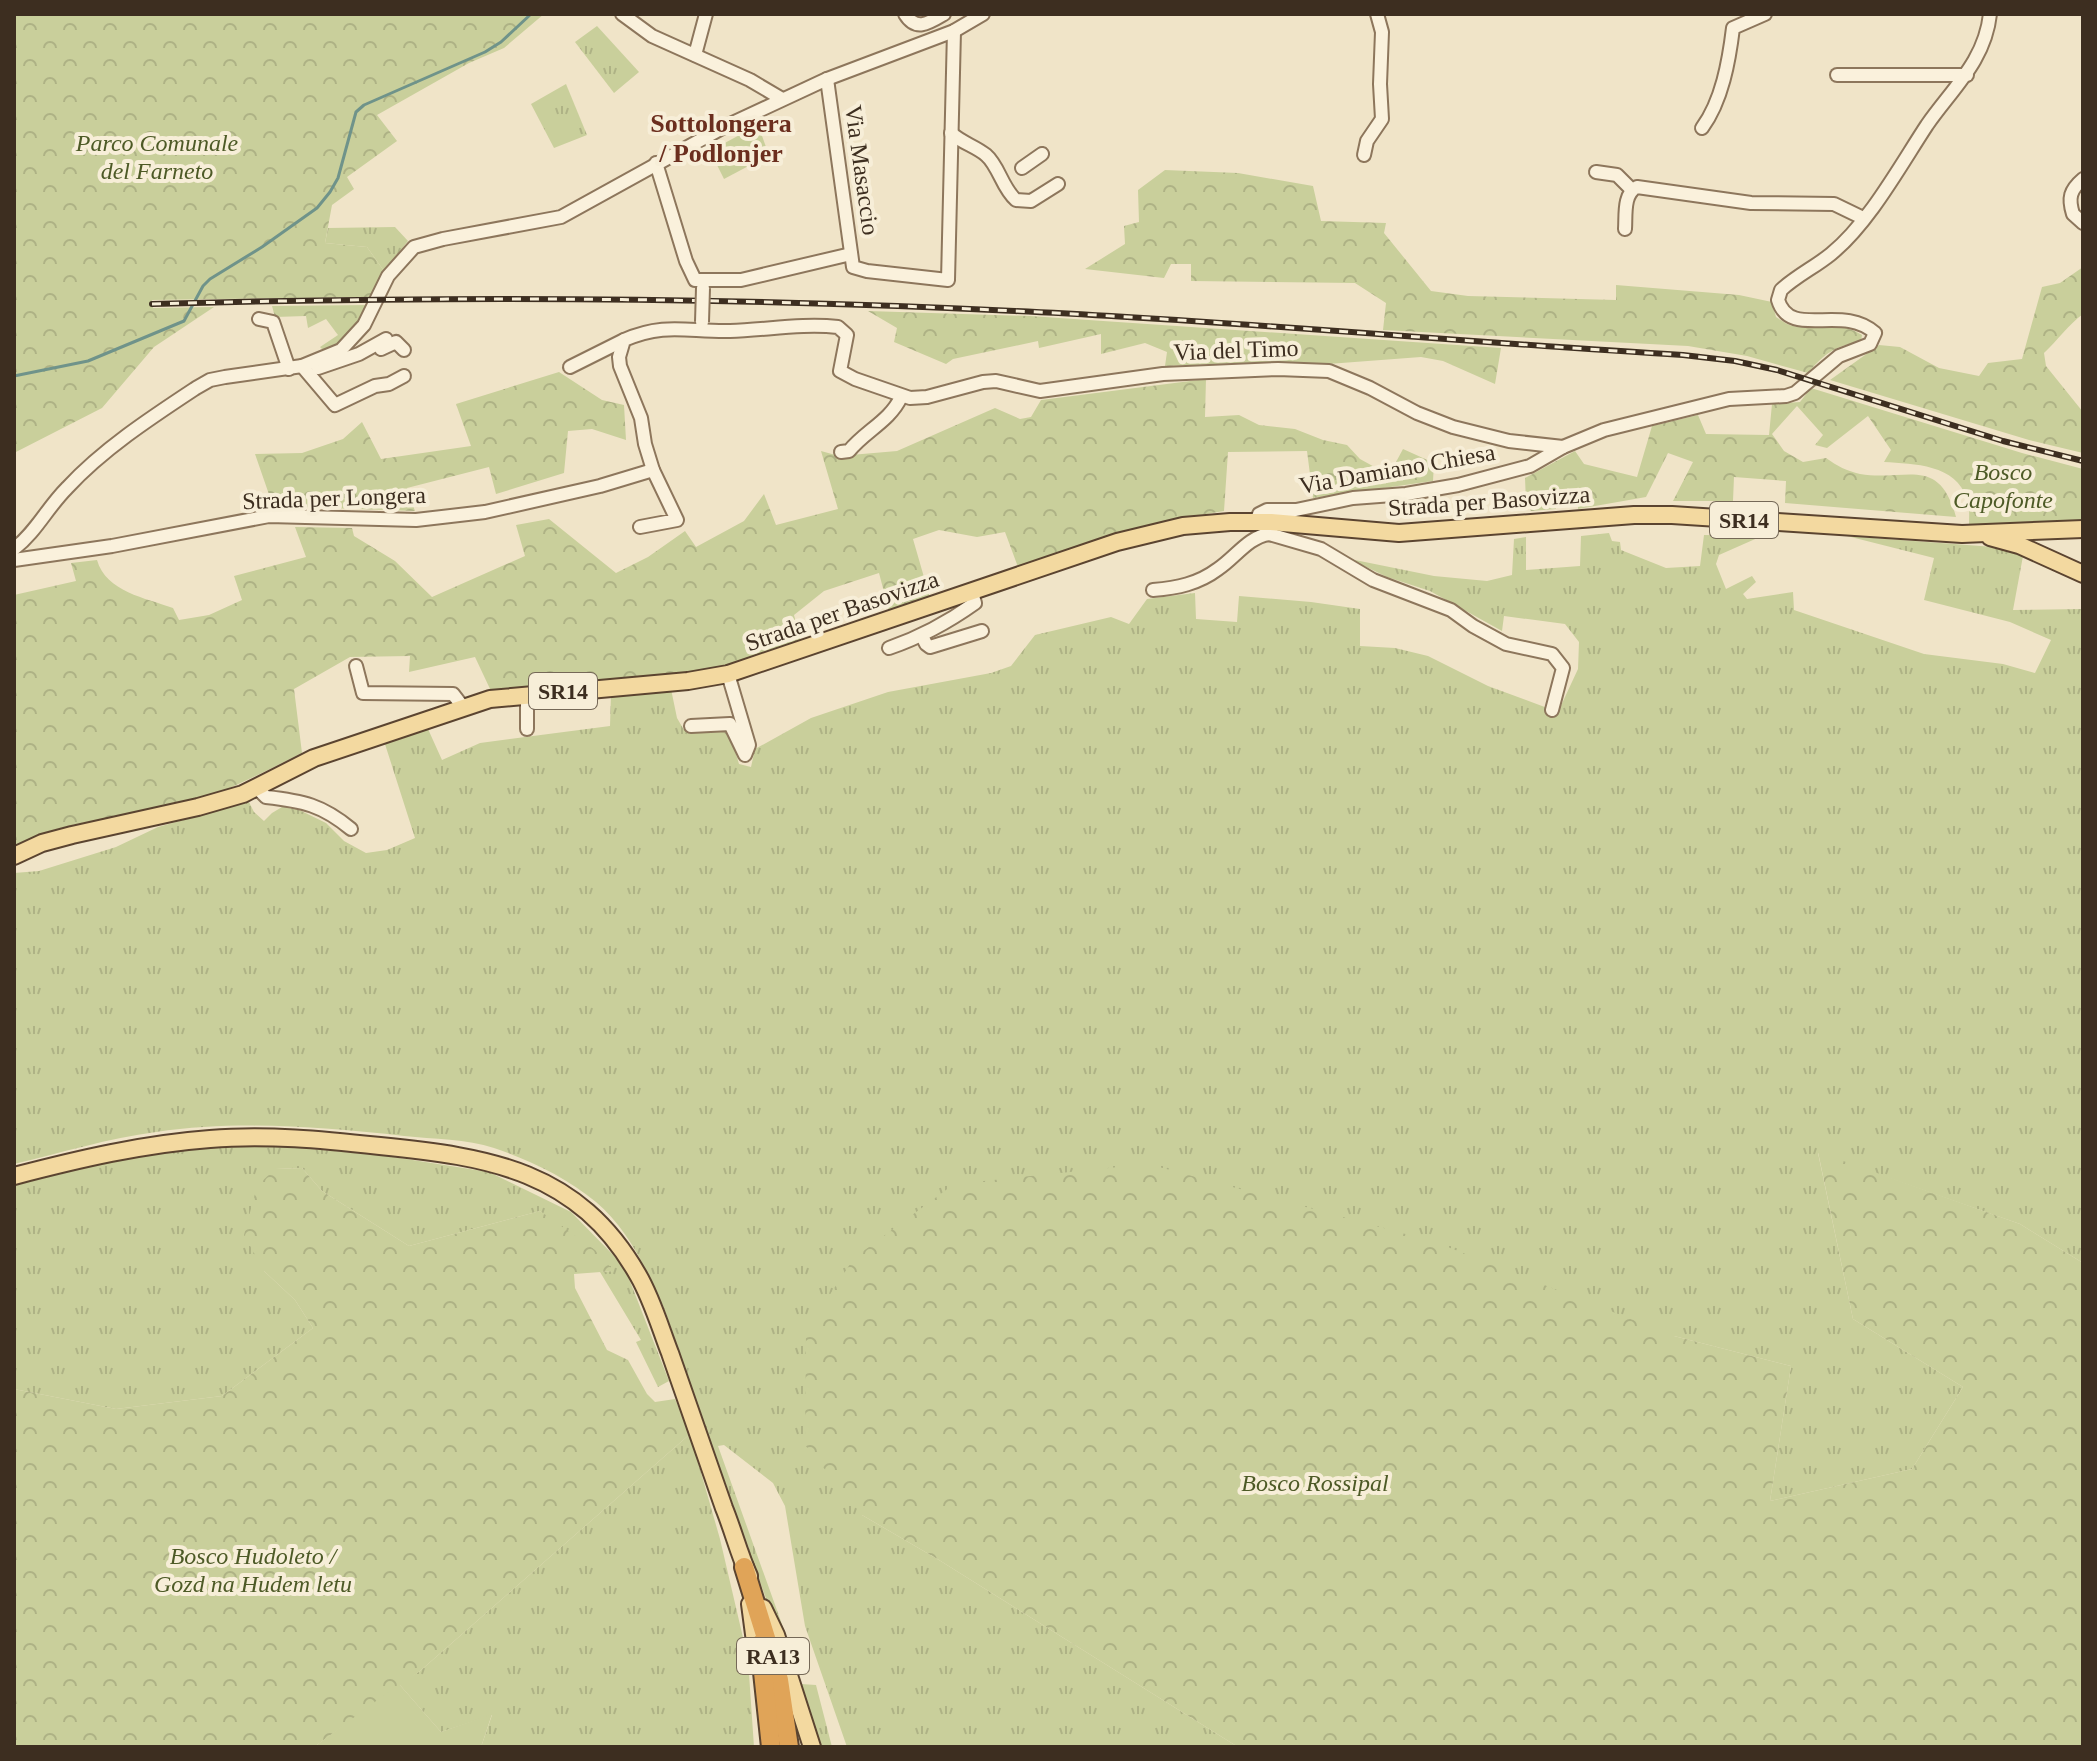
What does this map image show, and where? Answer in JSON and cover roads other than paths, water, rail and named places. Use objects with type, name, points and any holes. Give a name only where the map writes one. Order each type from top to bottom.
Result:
[{"type":"highway","name":"RA13","points":[[744,1567],[760,1647],[771,1747]]},
{"type":"highway","name":"RA13","points":[[744,1567],[779,1680],[789,1747]]},
{"type":"main road","name":"Strada per Basovizza","points":[[14,856],[57,839],[198,807],[257,788],[314,758],[490,699],[688,681],[728,674],[1148,533],[1198,525],[1399,533],[1595,517],[1672,515],[1972,534],[2080,531]]},
{"type":"main road","name":"Strada per Basovizza","points":[[1972,534],[2019,545],[2078,568]]},
{"type":"main road","points":[[14,1176],[124,1149],[213,1139],[261,1138],[329,1141],[467,1156],[514,1168],[573,1200],[619,1247],[637,1274],[682,1386],[744,1567],[776,1635],[812,1747]]},
{"type":"main road","points":[[744,1567],[755,1639],[764,1747]]},
{"type":"street","points":[[622,14],[652,36],[750,80],[782,99]]},
{"type":"street","points":[[695,55],[706,14]]},
{"type":"street","points":[[905,14],[913,24],[920,26],[944,14]]},
{"type":"street","points":[[299,368],[335,354],[349,343],[371,313],[388,276],[414,247],[561,217],[656,163],[782,99],[954,31],[983,14]]},
{"type":"street","points":[[1364,155],[1367,141],[1382,119],[1382,32],[1377,14]]},
{"type":"street","points":[[1702,128],[1720,91],[1733,28],[1765,14]]},
{"type":"street","name":"Via Damiano Chiesa","points":[[1153,590],[1194,583],[1221,568],[1248,543],[1262,535],[1265,526],[1259,514],[1267,510],[1296,510],[1353,498],[1406,494],[1458,485],[1530,466],[1563,447],[1604,430],[1729,399],[1795,393],[1839,356],[1870,344],[1875,333],[1862,325],[1836,318],[1795,320],[1787,316],[1778,300],[1781,290],[1832,253],[1889,186],[1933,117],[1967,75],[1988,30],[1990,14]]},
{"type":"street","points":[[954,31],[951,133],[987,156],[1016,200],[1031,201],[1058,184]]},
{"type":"street","points":[[1837,75],[1967,75]]},
{"type":"street","name":"Via Masaccio","points":[[827,79],[853,267],[948,280],[951,133]]},
{"type":"street","points":[[1022,168],[1042,154]]},
{"type":"street","points":[[656,163],[686,261],[695,280],[703,285],[741,280],[851,254]]},
{"type":"street","points":[[1596,172],[1617,175],[1632,190]]},
{"type":"street","points":[[2083,179],[2070,196],[2073,214],[2083,223]]},
{"type":"street","points":[[1625,229],[1628,196],[1637,187],[1751,203],[1834,204],[1863,218]]},
{"type":"street","points":[[702,326],[703,285]]},
{"type":"street","points":[[259,319],[273,322],[299,368],[335,405],[404,376]]},
{"type":"street","name":"Via del Timo","points":[[570,367],[646,330],[702,326],[838,327],[847,335],[840,371],[901,397],[927,397],[996,381],[1040,391],[1163,374],[1311,370],[1338,374],[1417,413],[1473,434],[1563,447]]},
{"type":"street","points":[[14,549],[31,536],[52,505],[79,476],[210,380],[323,367],[359,354],[386,339]]},
{"type":"street","points":[[624,340],[620,366],[641,418],[653,470],[677,520],[640,527]]},
{"type":"street","points":[[359,354],[371,354],[396,342],[404,350]]},
{"type":"street","points":[[841,452],[849,451],[859,439],[892,414],[901,397]]},
{"type":"street","name":"Strada per Longera","points":[[14,560],[112,546],[269,516],[416,520],[485,512],[600,486],[653,470]]},
{"type":"street","points":[[1265,526],[1321,549],[1389,588],[1440,605],[1506,644],[1552,654],[1563,668],[1552,710]]},
{"type":"street","name":"Strada per Basovizza","points":[[889,648],[922,636],[975,603],[972,593]]},
{"type":"street","name":"Strada per Basovizza","points":[[922,636],[930,647],[982,631]]},
{"type":"street","points":[[356,666],[363,693],[453,694],[463,707]]},
{"type":"street","name":"Strada per Basovizza","points":[[691,726],[730,724],[745,755],[749,745],[728,674]]},
{"type":"street","points":[[527,694],[527,729]]},
{"type":"street","points":[[257,788],[266,797],[287,799],[329,811],[351,829]]},
{"type":"waterway","points":[[14,376],[88,361],[184,321],[210,279],[317,208],[338,178],[356,112],[364,105],[485,52],[501,42],[531,14]]},
{"type":"railway","points":[[152,304],[584,299],[907,306],[1182,320],[1683,355],[1777,370],[2003,441],[2083,461]]},
{"type":"district","name":"Sottolongera / Podlonjer","points":[[721,138]]},
{"type":"park label","name":"Parco Comunale del Farneto","points":[[157,157]]},
{"type":"park label","name":"Bosco Capofonte","points":[[2003,486]]},
{"type":"park label","name":"Bosco Rossipal","points":[[1315,1483]]},
{"type":"park label","name":"Bosco Hudoleto / Gozd na Hudem letu","points":[[253,1570]]}]
